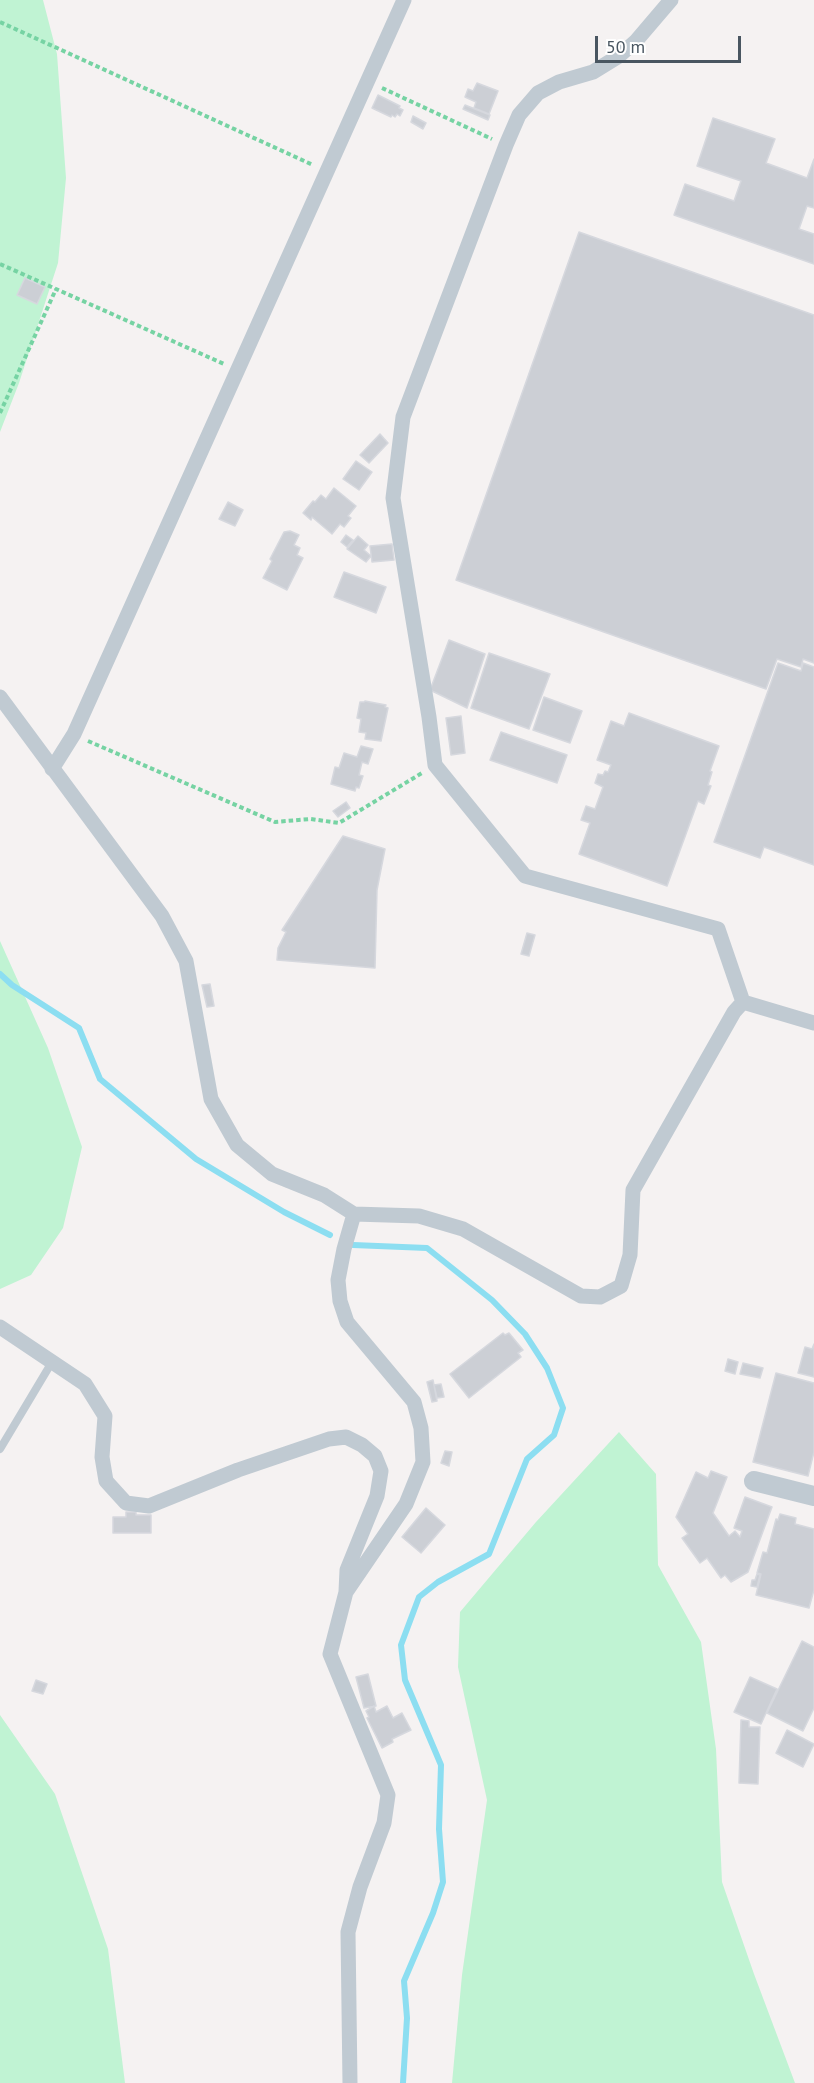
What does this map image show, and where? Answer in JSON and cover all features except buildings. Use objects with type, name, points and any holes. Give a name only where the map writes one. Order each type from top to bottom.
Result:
[{"type":"street","points":[[52,769],[74,734],[404,0]]},
{"type":"street","points":[[671,0],[619,56],[593,72],[559,82],[538,93],[519,115],[403,417],[393,498],[435,765],[525,876],[718,929],[743,1002]]},
{"type":"street","points":[[0,697],[162,916],[186,961],[211,1099],[237,1145],[272,1174],[324,1195],[354,1214],[419,1216],[463,1229],[581,1296],[600,1297],[621,1286],[630,1256],[633,1190],[734,1012],[743,1002]]},
{"type":"street","points":[[743,1002],[814,1023]]},
{"type":"street","points":[[346,1592],[406,1504],[423,1462],[421,1428],[414,1402],[347,1322],[340,1301],[338,1280],[354,1214]]},
{"type":"street","points":[[0,1327],[85,1384],[105,1416],[102,1457],[106,1481],[126,1503],[149,1506],[238,1470],[329,1439],[346,1437],[362,1445],[375,1456],[381,1471],[377,1496],[347,1570],[346,1592],[330,1654],[388,1795],[384,1823],[360,1887],[348,1932],[350,2083]]},
{"type":"street","points":[[754,1481],[814,1496]]},
{"type":"lane","points":[[0,1449],[52,1362]]},
{"type":"path","points":[[0,22],[327,172]]},
{"type":"path","points":[[368,81],[506,145]]},
{"type":"path","points":[[0,264],[238,371]]},
{"type":"path","points":[[0,413],[56,289]]},
{"type":"path","points":[[74,734],[275,822],[311,819],[339,823],[435,765]]},
{"type":"green space","points":[[0,0],[43,0],[57,54],[66,178],[58,263],[19,383],[0,432]]},
{"type":"green space","points":[[0,941],[48,1048],[82,1147],[63,1228],[31,1275],[0,1289]]},
{"type":"green space","points":[[619,1432],[656,1474],[658,1565],[701,1642],[716,1749],[722,1882],[795,2083],[452,2083],[462,1975],[487,1800],[458,1667],[460,1612],[536,1522]]},
{"type":"green space","points":[[0,1715],[55,1794],[108,1949],[125,2083],[0,2083]]},
{"type":"waterway","points":[[0,974],[12,985],[79,1028],[100,1079],[196,1159],[284,1212],[330,1235]]},
{"type":"waterway","points":[[353,1245],[427,1248],[492,1300],[525,1334],[547,1368],[563,1408],[554,1435],[527,1459],[489,1554],[438,1582],[419,1597],[401,1645],[405,1680],[441,1765],[439,1829],[443,1882],[433,1913],[404,1981],[407,2018],[403,2083]]}]
